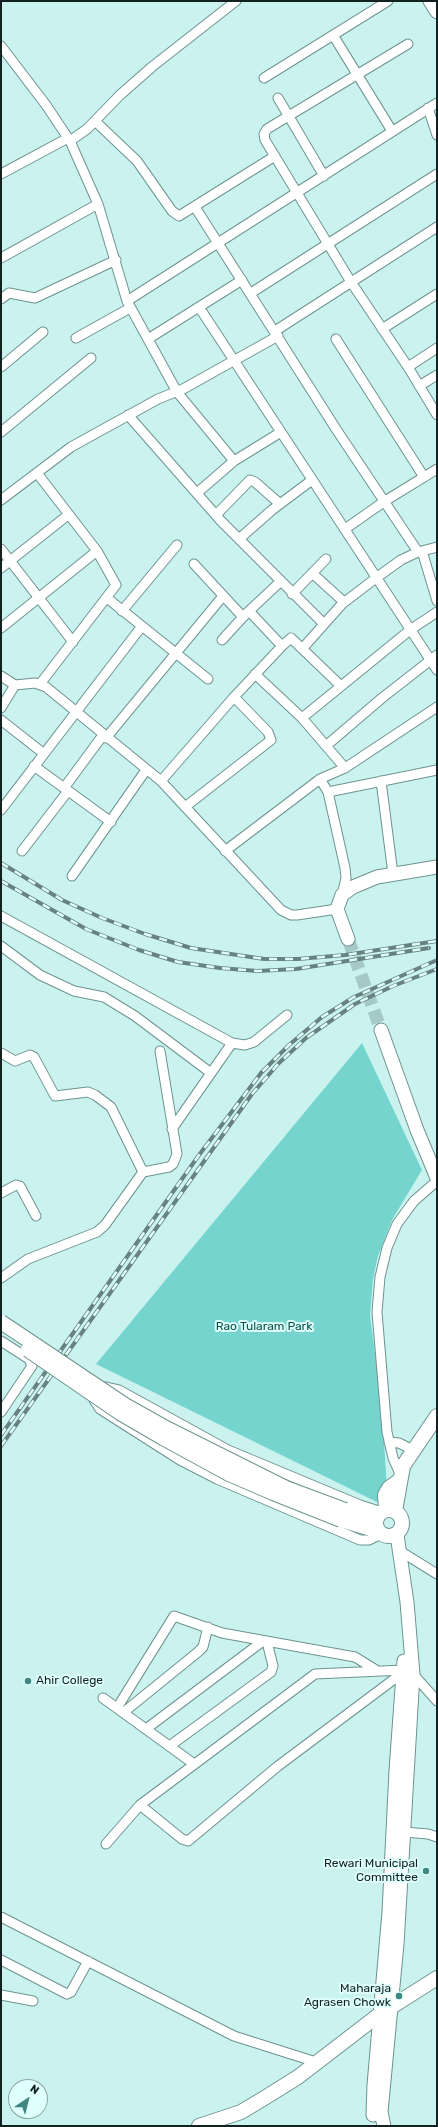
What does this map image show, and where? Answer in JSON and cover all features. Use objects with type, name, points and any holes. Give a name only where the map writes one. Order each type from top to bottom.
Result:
[{"type":"main road","points":[[430,1],[437,12]]},
{"type":"main road","points":[[348,939],[337,909],[342,895],[365,881],[392,874],[437,867]]},
{"type":"main road","points":[[381,1030],[414,1123],[437,1178]]},
{"type":"main road","points":[[1,1322],[125,1405],[168,1429],[286,1488],[343,1515],[387,1534],[402,1528],[403,1520],[385,1512],[343,1515],[272,1493],[229,1474],[120,1413],[1,1332]]},
{"type":"main road","points":[[376,2126],[372,2111],[397,1944],[404,1832],[410,1628],[400,1551],[387,1534],[376,1524],[385,1512],[385,1496],[389,1488],[400,1478],[403,1466],[437,1416]]},
{"type":"main road","points":[[384,2126],[381,2112],[396,1770],[409,1675],[398,1588],[387,1534]]},
{"type":"main road","points":[[199,2126],[241,2112],[298,2076],[386,2010],[437,1978]]},
{"type":"street","points":[[1,174],[69,140],[95,121],[153,66],[236,1]]},
{"type":"street","points":[[264,78],[388,1]]},
{"type":"street","points":[[333,35],[392,131]]},
{"type":"street","points":[[408,44],[267,130],[264,134],[265,140],[351,282],[408,367],[437,415]]},
{"type":"street","points":[[1,46],[46,105],[69,140],[98,204],[129,304],[177,392],[234,461]]},
{"type":"street","points":[[278,98],[324,176]]},
{"type":"street","points":[[76,338],[437,103]]},
{"type":"street","points":[[428,108],[437,135]]},
{"type":"street","points":[[95,121],[136,161],[175,215],[179,216],[275,156]]},
{"type":"street","points":[[251,293],[437,174]]},
{"type":"street","points":[[1,258],[98,204]]},
{"type":"street","points":[[195,207],[336,429],[420,552],[434,582],[437,598]]},
{"type":"street","points":[[1,500],[71,447],[128,415],[177,392],[234,360],[277,334],[351,282],[437,227]]},
{"type":"street","points":[[1,299],[9,293],[35,298],[116,260]]},
{"type":"street","points":[[148,339],[242,280]]},
{"type":"street","points":[[382,329],[437,294]]},
{"type":"street","points":[[199,307],[410,630],[434,657],[437,670]]},
{"type":"street","points":[[1,367],[43,332]]},
{"type":"street","points":[[336,339],[424,477]]},
{"type":"street","points":[[408,367],[437,348]]},
{"type":"street","points":[[1,432],[91,358]]},
{"type":"street","points":[[419,386],[437,375]]},
{"type":"street","points":[[128,415],[216,515],[280,582],[324,624]]},
{"type":"street","points":[[197,493],[234,461],[282,432]]},
{"type":"street","points":[[345,530],[385,501],[437,469]]},
{"type":"street","points":[[37,472],[97,551],[116,585],[40,684]]},
{"type":"street","points":[[216,515],[250,480],[255,482],[280,504]]},
{"type":"street","points":[[239,539],[280,504],[312,480]]},
{"type":"street","points":[[1,568],[68,514]]},
{"type":"street","points":[[122,611],[177,545]]},
{"type":"street","points":[[302,649],[344,602],[401,560],[437,547]]},
{"type":"street","points":[[1,549],[73,642]]},
{"type":"street","points":[[1,628],[97,551]]},
{"type":"street","points":[[292,594],[326,559]]},
{"type":"street","points":[[194,564],[223,596],[282,646]]},
{"type":"street","points":[[312,573],[344,602]]},
{"type":"street","points":[[222,640],[246,614],[280,582]]},
{"type":"street","points":[[22,852],[105,736],[223,596]]},
{"type":"street","points":[[107,598],[208,679]]},
{"type":"street","points":[[302,718],[410,630],[437,612]]},
{"type":"street","points":[[1,810],[43,753],[142,626]]},
{"type":"street","points":[[161,781],[255,674],[291,638],[341,686]]},
{"type":"street","points":[[327,745],[382,698],[434,657]]},
{"type":"street","points":[[255,674],[302,718],[327,745],[345,768]]},
{"type":"street","points":[[1,676],[14,685],[40,684],[161,781],[268,898],[286,913],[297,915],[337,909]]},
{"type":"street","points":[[1,708],[14,685]]},
{"type":"street","points":[[185,807],[271,740],[268,732],[234,698]]},
{"type":"street","points":[[225,851],[320,779],[345,768],[437,707]]},
{"type":"street","points":[[1,720],[43,753]]},
{"type":"street","points":[[34,766],[111,822]]},
{"type":"street","points":[[72,876],[146,770]]},
{"type":"street","points":[[328,792],[437,770]]},
{"type":"street","points":[[320,779],[328,792],[345,868],[346,878],[342,895]]},
{"type":"street","points":[[381,781],[392,874]]},
{"type":"street","points":[[1,916],[232,1043],[245,1045],[254,1042],[287,1015]]},
{"type":"street","points":[[1,946],[40,975],[74,991],[104,997],[135,1016],[211,1073]]},
{"type":"street","points":[[172,1129],[232,1043]]},
{"type":"street","points":[[3,1274],[34,1256],[100,1230],[143,1172],[170,1167],[173,1164],[176,1154],[160,1051]]},
{"type":"street","points":[[1,1053],[14,1061],[30,1055],[34,1057],[55,1096],[88,1092],[95,1095],[111,1107],[143,1172]]},
{"type":"street","points":[[400,1478],[389,1442],[377,1312],[380,1277],[387,1248],[397,1224],[414,1201],[437,1181]]},
{"type":"street","points":[[1,1193],[16,1185],[20,1186],[36,1216]]},
{"type":"street","points":[[1,1341],[29,1359],[32,1363],[3,1406]]},
{"type":"street","points":[[385,1512],[360,1505],[228,1450],[123,1392],[105,1388],[96,1393],[94,1400],[100,1410],[180,1460],[217,1478],[360,1540],[369,1540],[387,1534]]},
{"type":"street","points":[[389,1442],[399,1443],[413,1450]]},
{"type":"street","points":[[400,1551],[437,1574]]},
{"type":"street","points":[[120,1710],[174,1616],[222,1633],[355,1657],[376,1670]]},
{"type":"street","points":[[120,1710],[198,1652],[203,1647],[208,1627]]},
{"type":"street","points":[[146,1729],[265,1641]]},
{"type":"street","points":[[171,1745],[271,1672],[273,1666],[265,1641]]},
{"type":"street","points":[[106,1844],[140,1805],[315,1674],[376,1670],[409,1675],[437,1701]]},
{"type":"street","points":[[140,1805],[182,1839],[188,1841],[284,1761],[393,1680],[409,1675]]},
{"type":"street","points":[[103,1698],[171,1745],[194,1764]]},
{"type":"street","points":[[404,1832],[428,1834],[437,1837]]},
{"type":"street","points":[[1,1917],[234,2036],[316,2062]]},
{"type":"street","points":[[1,1960],[67,1994],[71,1992],[88,1961]]},
{"type":"street","points":[[1,1995],[33,2001]]},
{"type":"green space","name":"Rao Tularam Park","points":[[362,1043],[422,1170],[392,1220],[378,1256],[373,1279],[370,1315],[382,1408],[388,1505],[377,1502],[96,1364]]},
{"type":"tunnel","points":[[348,939],[381,1030]]},
{"type":"railway","points":[[1,863],[62,900],[102,918],[145,934],[191,948],[264,959],[298,959],[345,955],[437,941]]},
{"type":"railway","points":[[1,881],[86,929],[139,950],[178,962],[220,968],[257,971],[296,969],[429,948]]},
{"type":"railway","points":[[1,1435],[199,1155],[261,1073],[289,1045],[322,1017],[354,997],[437,960]]},
{"type":"railway","points":[[1,1446],[252,1094],[279,1063],[306,1038],[355,1004],[393,986],[437,969]]},
{"type":"place","name":"Ahir College","points":[[28,1681]]},
{"type":"place","name":"Rewari Municipal Committee","points":[[426,1871]]},
{"type":"place","name":"Maharaja Agrasen Chowk","points":[[399,1996]]}]
